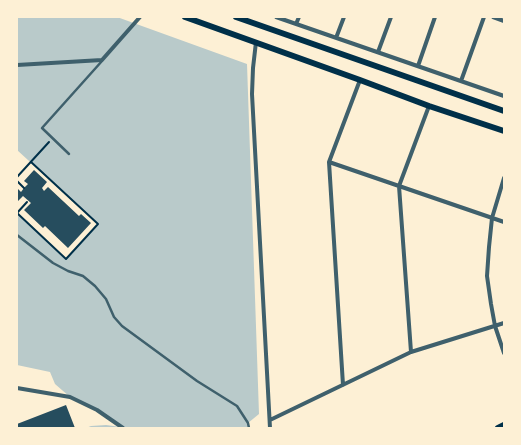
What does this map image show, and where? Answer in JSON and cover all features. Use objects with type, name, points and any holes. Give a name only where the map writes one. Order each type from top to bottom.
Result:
[{"type":"main road","points":[[185,17],[429,106],[504,131]]},
{"type":"main road","points":[[236,17],[251,20],[504,111]]},
{"type":"main road","points":[[498,428],[504,425]]},
{"type":"street","points":[[17,65],[102,60],[140,17]]},
{"type":"street","points":[[276,17],[504,96]]},
{"type":"street","points":[[296,24],[299,17]]},
{"type":"street","points":[[336,38],[344,17]]},
{"type":"street","points":[[378,52],[390,17]]},
{"type":"street","points":[[418,66],[435,17]]},
{"type":"street","points":[[461,81],[484,17]]},
{"type":"street","points":[[493,17],[504,21]]},
{"type":"street","points":[[256,42],[252,94],[270,428]]},
{"type":"street","points":[[343,385],[329,162],[360,80]]},
{"type":"street","points":[[411,352],[399,186],[429,106]]},
{"type":"street","points":[[329,162],[504,222]]},
{"type":"street","points":[[504,178],[492,218],[487,276],[491,304],[504,353]]},
{"type":"street","points":[[270,420],[411,352],[504,323]]},
{"type":"street","points":[[17,388],[70,397],[97,410],[123,428]]},
{"type":"lane","points":[[69,154],[42,128],[102,60]]},
{"type":"lane","points":[[17,235],[53,263],[68,271],[83,276],[95,286],[106,299],[114,316],[122,326],[197,381],[237,406],[248,423],[249,428]]},
{"type":"path","points":[[17,177],[53,138]]},
{"type":"path","points":[[26,202],[17,213],[66,259],[98,224],[31,162]]},
{"type":"path","points":[[17,181],[24,188]]},
{"type":"shaded area","points":[[17,17],[117,17],[247,64],[259,414],[248,423],[249,428],[86,428],[91,426],[106,425],[121,427],[97,410],[70,397],[55,384],[50,372],[17,365],[17,213],[65,259],[98,224],[17,150]]},
{"type":"building","points":[[34,170],[47,182],[42,188],[44,191],[48,187],[79,216],[81,214],[91,223],[68,248],[45,226],[43,228],[24,210],[31,203],[23,196],[17,202],[17,188],[21,192],[28,184],[24,181]]},
{"type":"building","points":[[66,405],[75,428],[17,428],[17,424]]}]
